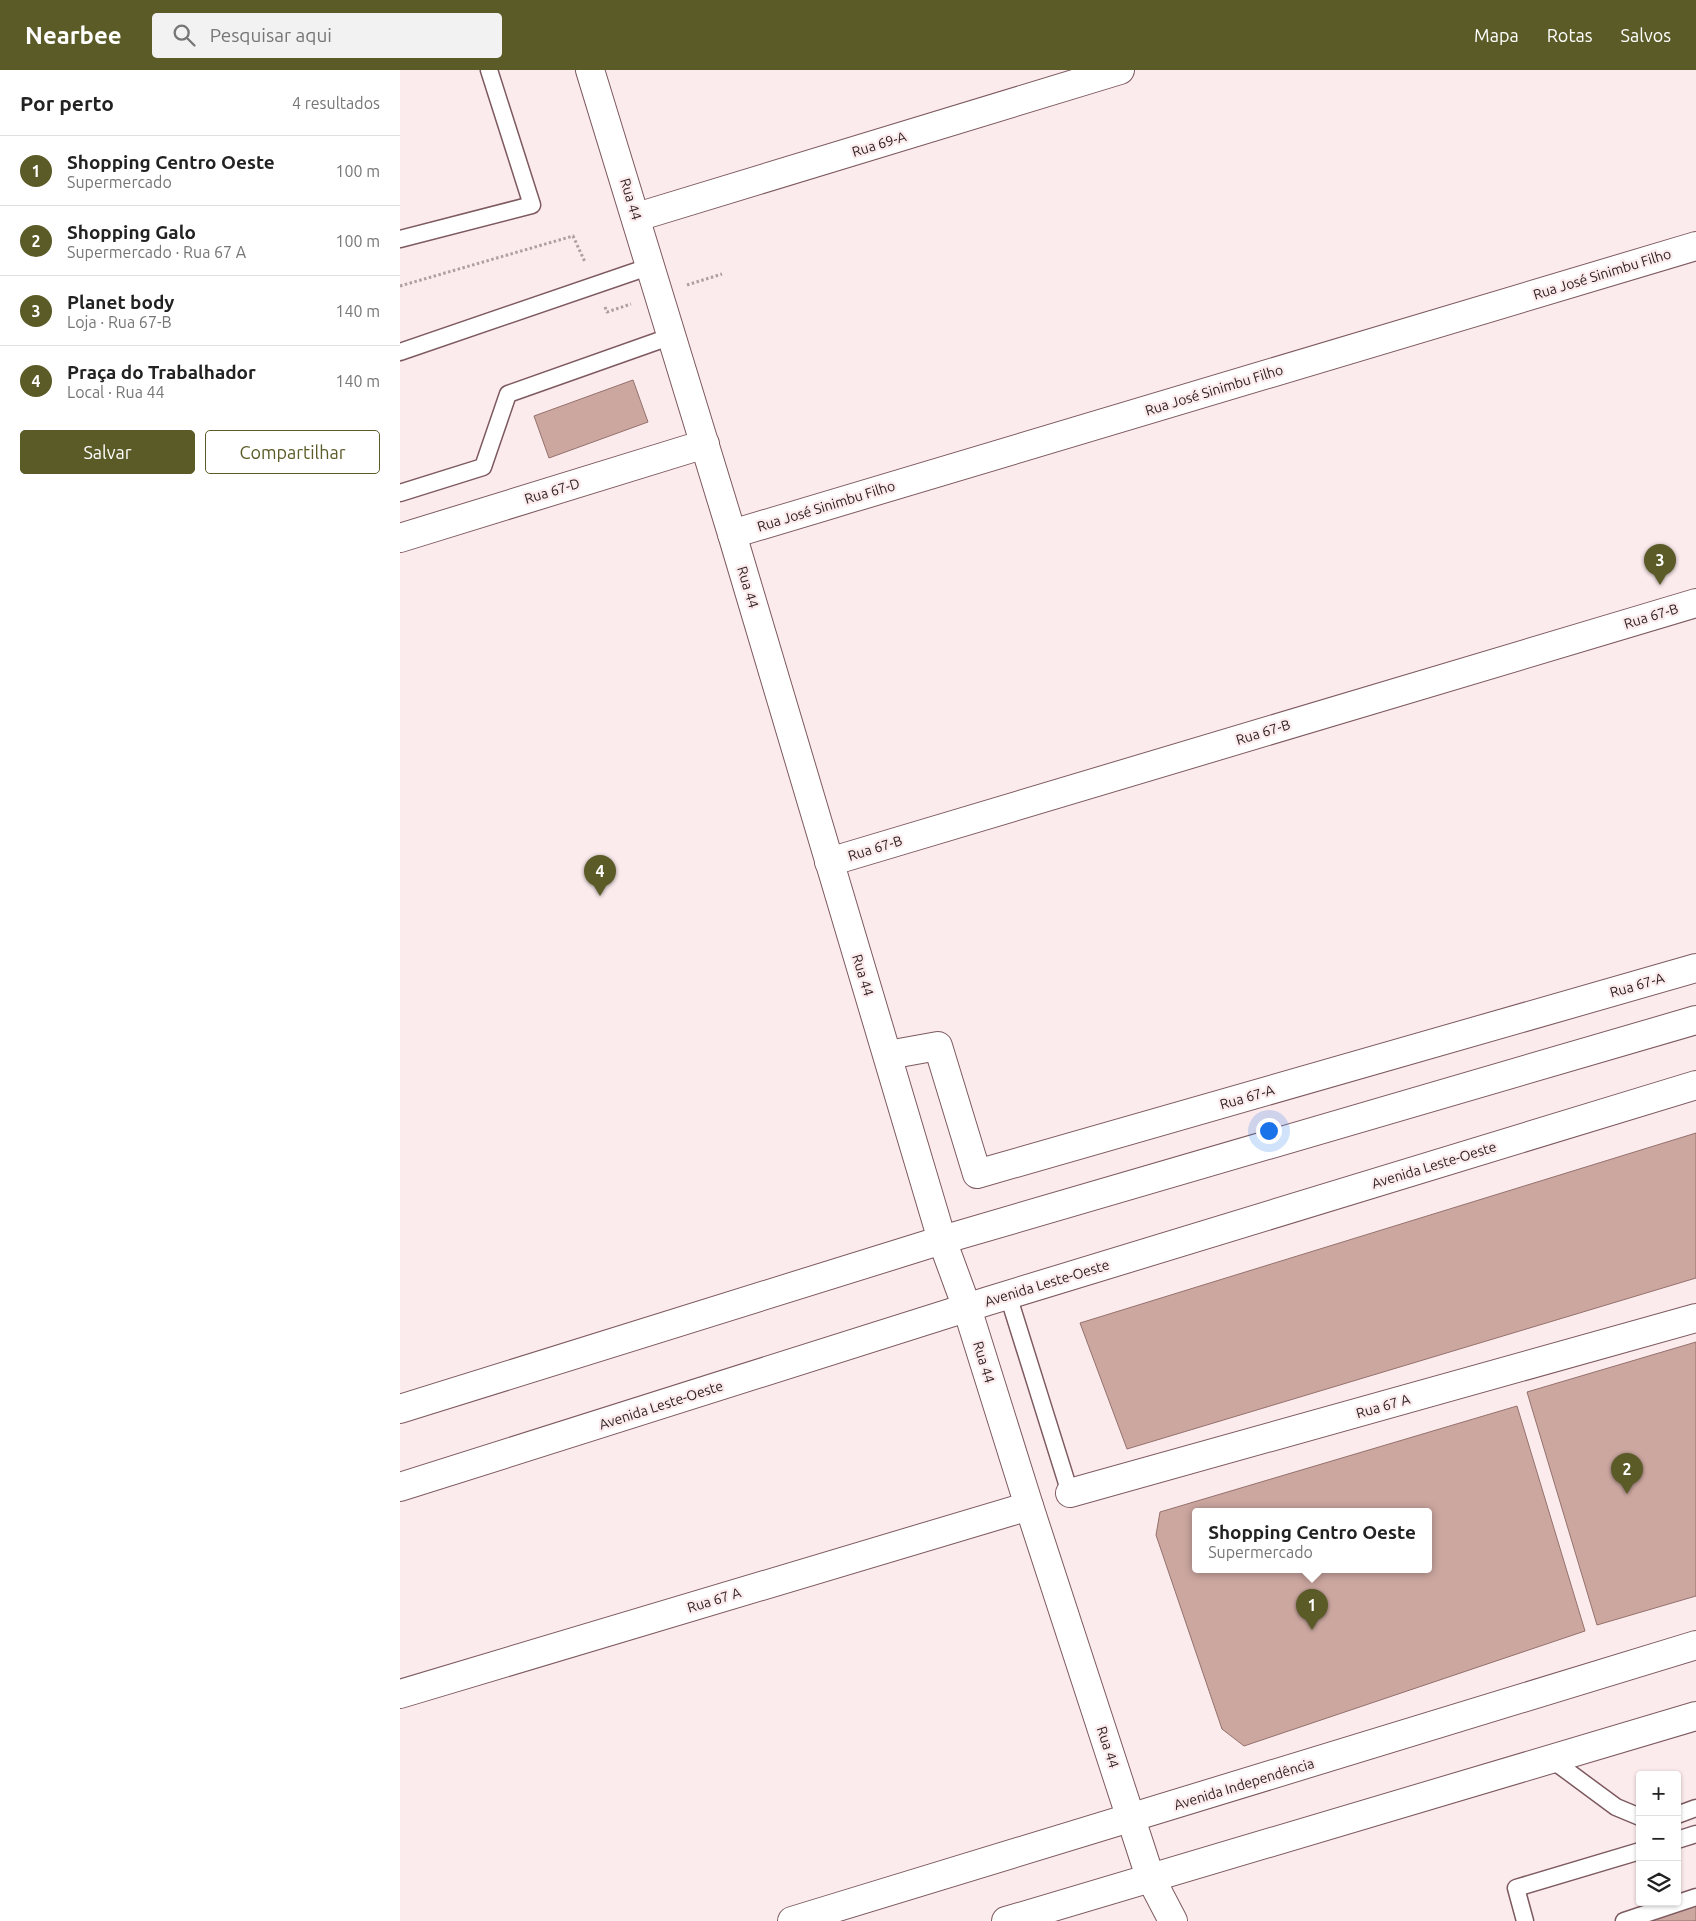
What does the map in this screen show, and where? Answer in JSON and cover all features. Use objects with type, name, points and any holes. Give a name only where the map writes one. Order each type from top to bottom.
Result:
[{"type":"main road","name":"Rua 44","points":[[590,70],[705,444],[942,1240],[967,1308],[1029,1506],[1150,1877],[1173,1921]]},
{"type":"main road","name":"Rua 69-A","points":[[636,217],[1120,70]]},
{"type":"main road","name":"Rua José Sinimbu Filho","points":[[732,534],[1696,246]]},
{"type":"main road","name":"Rua 67-D","points":[[400,538],[705,444]]},
{"type":"main road","name":"Rua 67-B","points":[[830,862],[1696,603]]},
{"type":"main road","name":"Rua 67-A","points":[[888,1056],[938,1046],[977,1174],[1696,968]]},
{"type":"main road","points":[[400,1409],[942,1240],[1696,1020]]},
{"type":"main road","name":"Avenida Leste-Oeste","points":[[400,1488],[1008,1295],[1696,1085]]},
{"type":"main road","name":"Rua 67 A","points":[[1070,1493],[1696,1318]]},
{"type":"main road","name":"Rua 67 A","points":[[400,1694],[1029,1506]]},
{"type":"main road","name":"Avenida Independência","points":[[792,1921],[1132,1819],[1696,1645]]},
{"type":"main road","points":[[1006,1921],[1696,1716]]},
{"type":"lane","points":[[400,238],[532,205],[489,70]]},
{"type":"lane","points":[[400,352],[651,266]]},
{"type":"lane","points":[[400,493],[483,467],[508,394],[672,336]]},
{"type":"lane","points":[[1008,1295],[1070,1493]]},
{"type":"lane","points":[[1551,1759],[1616,1807],[1638,1816]]},
{"type":"lane","points":[[1681,1814],[1696,1808]]},
{"type":"lane","points":[[1681,1839],[1696,1834]]},
{"type":"lane","points":[[1525,1921],[1516,1888],[1636,1852]]},
{"type":"lane","points":[[1624,1921],[1696,1897]]},
{"type":"building","points":[[633,380],[648,422],[549,458],[534,416]]},
{"type":"building","points":[[1696,1133],[1696,1278],[1127,1449],[1080,1323]]},
{"type":"building","points":[[1696,1342],[1696,1596],[1597,1625],[1527,1392]]},
{"type":"building","points":[[1517,1406],[1585,1631],[1244,1746],[1222,1729],[1156,1535],[1160,1512]]},
{"type":"building","points":[[1696,1905],[1696,1921],[1643,1921]]},
{"type":"place","name":"Planet body","points":[[1660,585]]},
{"type":"place","name":"Praça do Trabalhador","points":[[600,896]]},
{"type":"place","name":"Shopping Galo","points":[[1627,1494]]},
{"type":"place","name":"Shopping Centro Oeste","points":[[1312,1630]]}]
